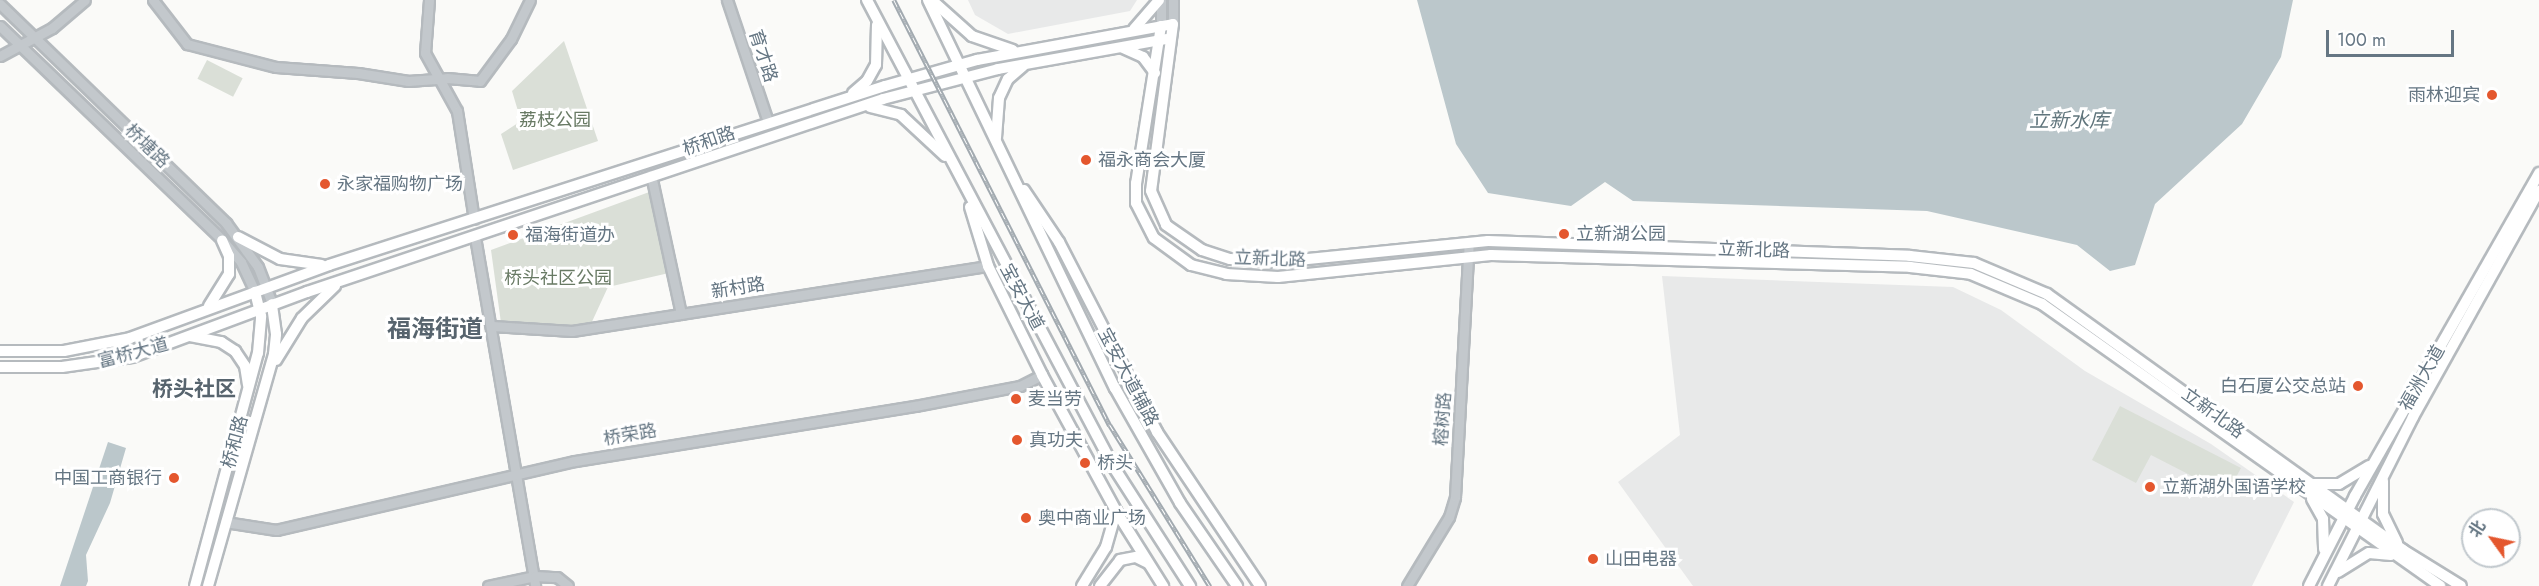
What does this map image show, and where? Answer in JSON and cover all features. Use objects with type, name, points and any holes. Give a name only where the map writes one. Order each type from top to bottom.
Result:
[{"type":"main road","name":"宝安大道","points":[[867,0],[1113,466],[1190,586]]},
{"type":"main road","points":[[928,0],[1115,388],[1180,503],[1237,586]]},
{"type":"main road","points":[[932,0],[972,36],[1005,49],[1025,51]]},
{"type":"main road","points":[[1128,32],[1147,19],[1160,0]]},
{"type":"main road","points":[[844,99],[867,81],[876,65],[876,15]]},
{"type":"main road","name":"桥和路","points":[[255,292],[329,265],[768,122],[958,64],[1173,24]]},
{"type":"main road","name":"立新北路","points":[[1173,24],[1150,191],[1161,218],[1191,245],[1230,259],[1278,262],[1323,261],[1469,242],[1910,256],[1954,260],[1992,269],[2055,299],[2306,481],[2345,514],[2401,554],[2440,586]]},
{"type":"main road","name":"立新北路","points":[[1161,26],[1136,183],[1136,203],[1150,232],[1185,262],[1226,274],[1278,277],[1470,256],[1910,267],[1989,279],[2042,304],[2308,494],[2345,514]]},
{"type":"main road","name":"桥和路","points":[[195,586],[249,392],[261,339],[260,309],[651,175],[915,90],[1026,64],[1172,38]]},
{"type":"main road","points":[[1120,47],[1143,57],[1155,73]]},
{"type":"main road","points":[[996,144],[999,98],[1008,79],[1026,64]]},
{"type":"main road","points":[[852,110],[873,106],[893,111],[910,122],[953,165]]},
{"type":"main road","name":"宝安大道辅路","points":[[1006,163],[1059,242],[1157,432],[1209,515],[1260,586]]},
{"type":"main road","name":"福洲大道","points":[[2309,586],[2345,514],[2539,173]]},
{"type":"main road","points":[[962,181],[988,266],[1042,375],[1116,511],[1163,586]]},
{"type":"main road","name":"福洲大道","points":[[2329,584],[2384,473],[2539,191]]},
{"type":"main road","points":[[238,237],[280,259],[329,265]]},
{"type":"main road","points":[[206,309],[222,291],[229,274],[229,256],[222,240]]},
{"type":"main road","points":[[375,250],[381,269]]},
{"type":"main road","points":[[268,377],[302,318],[338,284]]},
{"type":"main road","name":"富桥大道","points":[[0,351],[88,348],[151,331],[255,292]]},
{"type":"main road","name":"桥塘路","points":[[255,292],[260,309]]},
{"type":"main road","name":"桥和路","points":[[208,586],[268,377],[276,334],[272,304]]},
{"type":"main road","name":"富桥大道","points":[[0,367],[86,365],[156,349],[260,309]]},
{"type":"main road","points":[[151,331],[156,349]]},
{"type":"main road","points":[[189,336],[221,342],[235,351],[245,366],[249,392]]},
{"type":"main road","points":[[2306,481],[2317,485],[2339,484],[2361,473],[2377,457]]},
{"type":"main road","points":[[2329,584],[2347,564],[2369,553],[2401,554],[2383,514],[2384,473]]},
{"type":"main road","points":[[2308,494],[2323,519],[2324,555]]},
{"type":"main road","points":[[1082,586],[1106,547],[1116,511]]},
{"type":"main road","name":"立新北路","points":[[2401,554],[2462,586]]},
{"type":"main road","points":[[1100,586],[1120,560],[1136,557],[1148,563]]},
{"type":"street","points":[[0,56],[36,39],[85,0]]},
{"type":"street","points":[[153,0],[187,44],[276,67],[358,73],[408,81],[480,81],[511,39],[530,0]]},
{"type":"street","points":[[429,0],[425,53],[457,111],[474,219]]},
{"type":"street","name":"育才路","points":[[727,0],[768,122]]},
{"type":"street","points":[[1160,0],[1161,26]]},
{"type":"street","points":[[1173,0],[1173,24]]},
{"type":"street","name":"桥塘路","points":[[0,4],[238,237],[267,287],[272,304]]},
{"type":"street","name":"桥塘路","points":[[0,26],[222,240],[241,262],[255,292]]},
{"type":"street","points":[[651,175],[681,314]]},
{"type":"street","points":[[475,237],[535,581]]},
{"type":"street","name":"榕树路","points":[[1407,586],[1449,517],[1455,497],[1469,242]]},
{"type":"street","name":"新村路","points":[[492,326],[572,331],[988,266]]},
{"type":"street","name":"桥荣路","points":[[225,522],[276,530],[517,477],[575,461],[1020,386],[1042,375]]},
{"type":"street","points":[[488,586],[557,577],[568,586]]},
{"type":"shaded area","points":[[968,0],[1137,0],[1130,11],[1008,34],[975,15]]},
{"type":"shaded area","points":[[1662,276],[1953,287],[2001,310],[2085,371],[2211,444],[2294,502],[2252,586],[1693,586],[1618,482],[1680,435]]},
{"type":"green space","name":"荔枝公园","points":[[564,41],[598,141],[513,170],[501,134],[521,121],[512,91]]},
{"type":"green space","points":[[207,60],[243,78],[233,97],[197,79]]},
{"type":"green space","name":"桥头社区公园","points":[[652,191],[669,273],[608,287],[590,326],[572,329],[501,323],[491,250]]},
{"type":"green space","points":[[2120,406],[2241,468],[2227,494],[2151,455],[2136,483],[2092,460]]},
{"type":"water","name":"立新水库","points":[[1417,0],[2293,0],[2281,57],[2242,124],[2155,204],[2135,265],[2110,271],[2077,245],[1927,211],[1633,201],[1605,182],[1571,206],[1488,193],[1456,144]]},
{"type":"water","points":[[108,442],[126,448],[110,503],[86,555],[88,581],[86,586],[60,586]]},
{"type":"railway","points":[[894,0],[1110,425],[1210,586]]},
{"type":"place","name":"雨林迎宾","points":[[2492,95]]},
{"type":"place","name":"福永商会大厦","points":[[1086,160]]},
{"type":"place","name":"永家福购物广场","points":[[325,184]]},
{"type":"place","name":"立新湖公园","points":[[1564,234]]},
{"type":"place","name":"福海街道办","points":[[513,235]]},
{"type":"place","name":"白石厦公交总站","points":[[2358,386]]},
{"type":"place","name":"麦当劳","points":[[1016,399]]},
{"type":"place","name":"真功夫","points":[[1017,440]]},
{"type":"place","name":"桥头","points":[[1085,463]]},
{"type":"place","name":"中国工商银行","points":[[174,478]]},
{"type":"place","name":"立新湖外国语学校","points":[[2150,487]]},
{"type":"place","name":"奥中商业广场","points":[[1026,518]]},
{"type":"place","name":"山田电器","points":[[1593,559]]},
{"type":"district","name":"福海街道","points":[[435,329]]},
{"type":"district","name":"桥头社区","points":[[194,389]]}]
